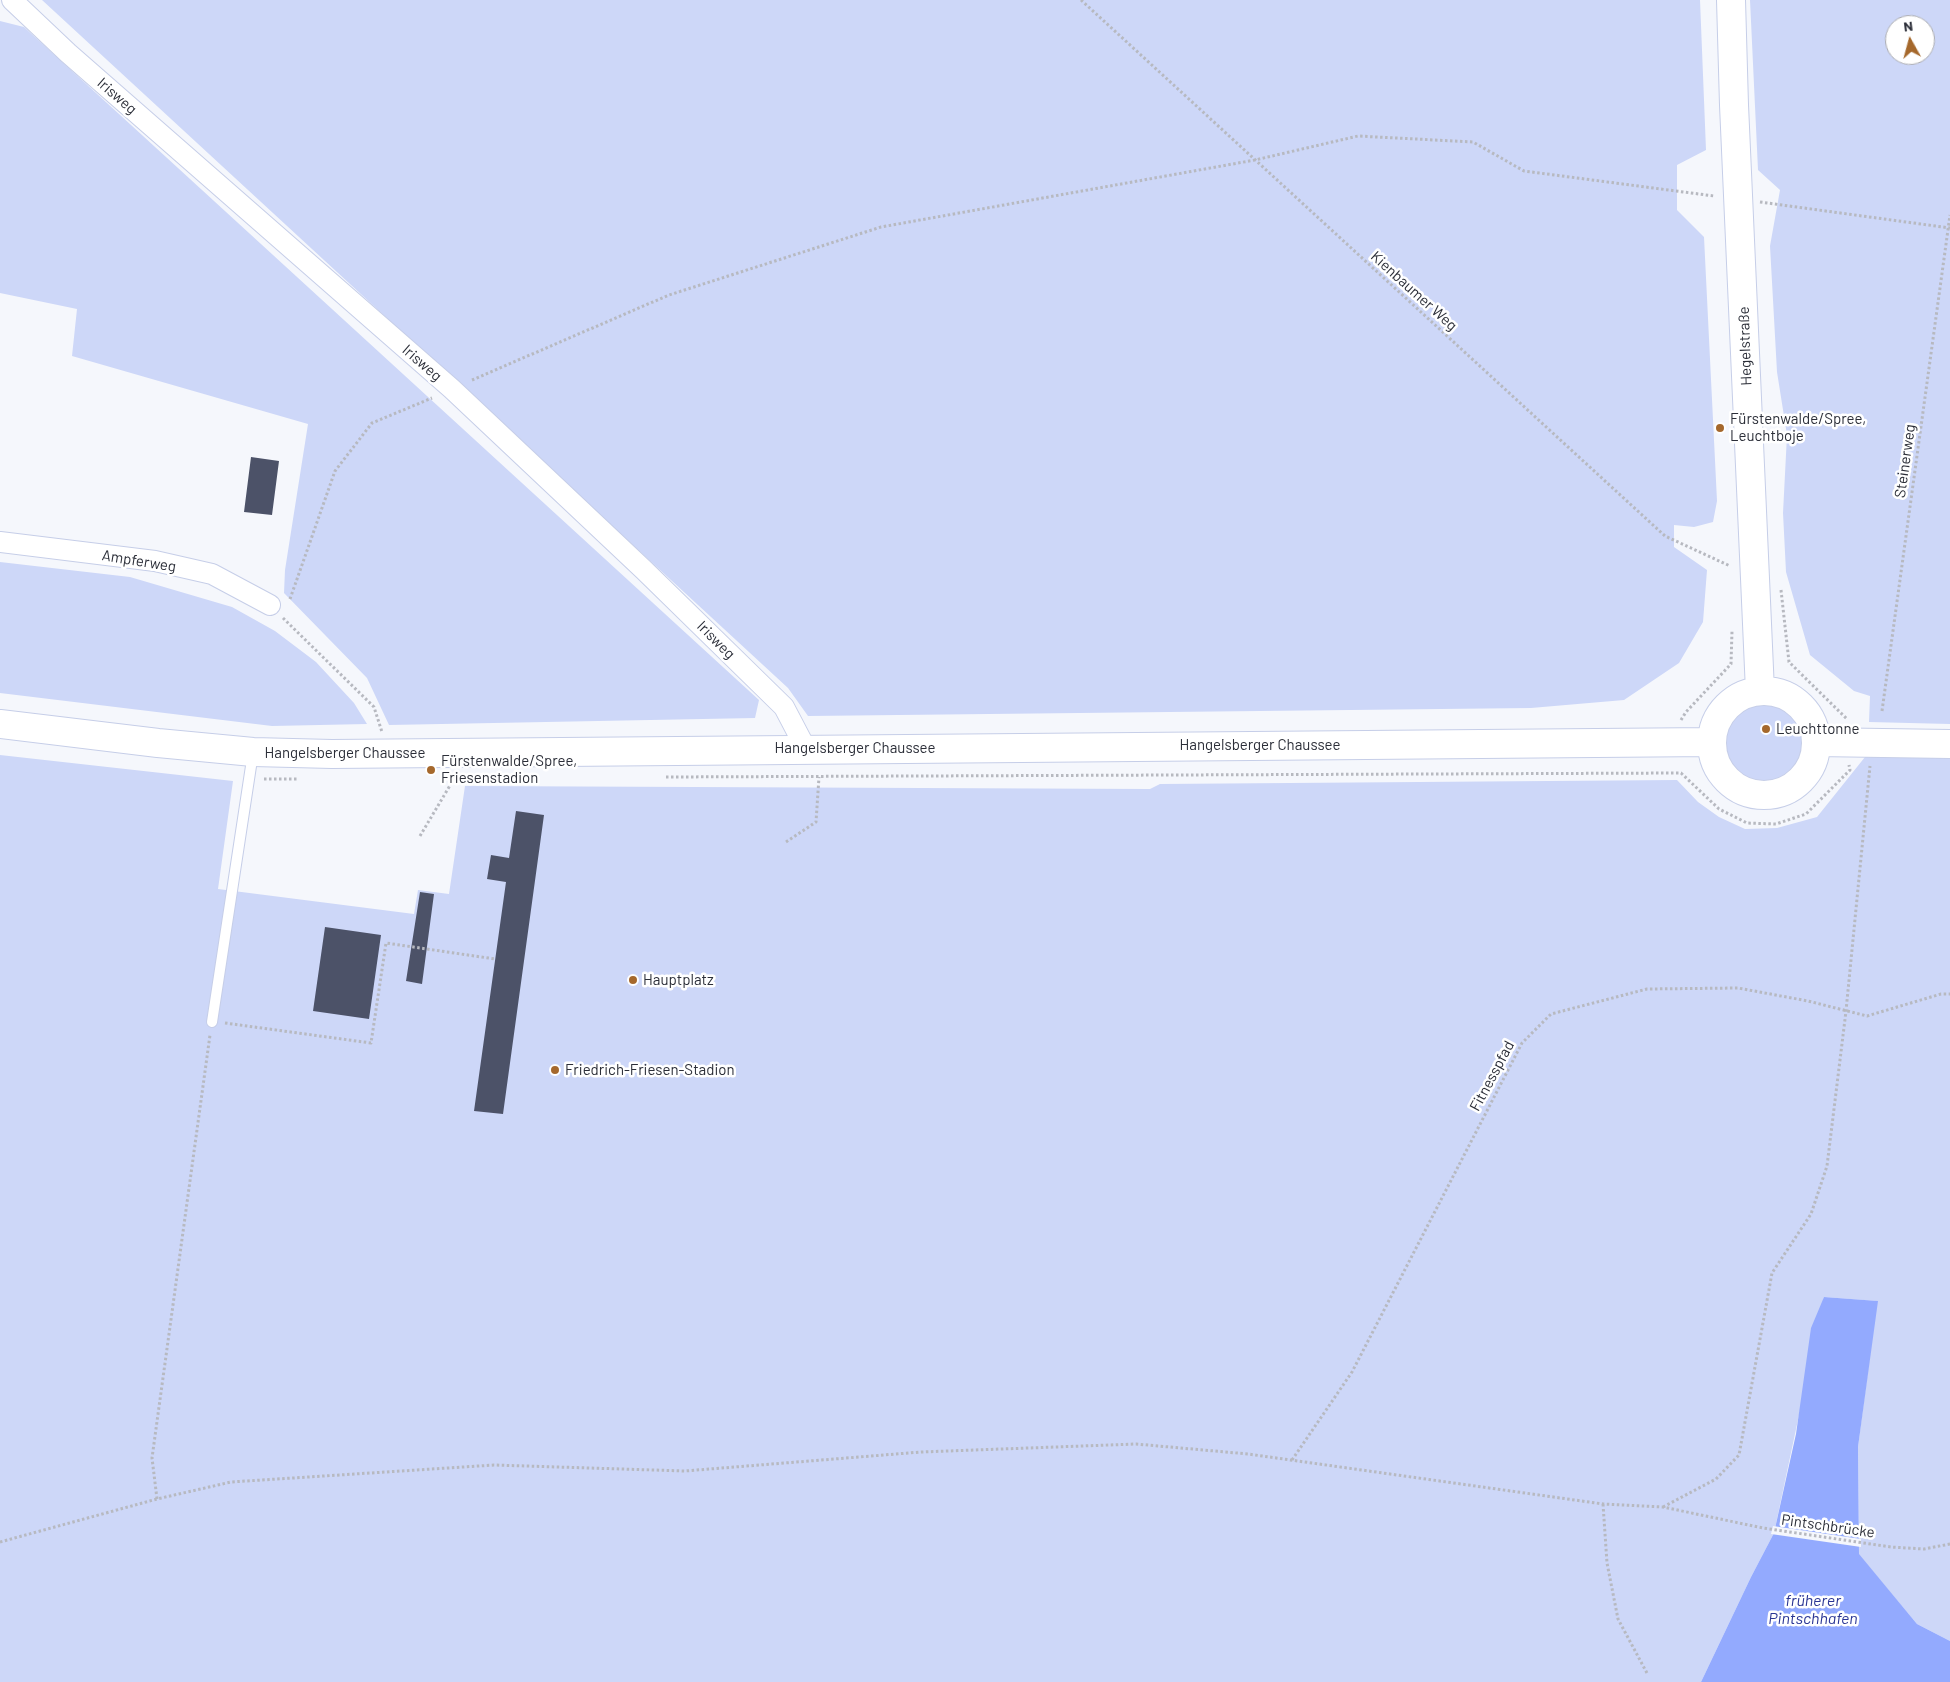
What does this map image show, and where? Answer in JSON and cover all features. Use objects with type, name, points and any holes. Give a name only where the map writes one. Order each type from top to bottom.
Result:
[{"type":"main road","name":"Hegelstraße","points":[[1731,0],[1738,199],[1746,580],[1760,691]]},
{"type":"main road","points":[[1760,691],[1782,694],[1797,702],[1808,715],[1815,730],[1816,742],[1812,765],[1802,779],[1787,790],[1770,795],[1752,794],[1736,787],[1722,775],[1714,759],[1712,742],[1714,725],[1722,711],[1734,700],[1760,691]]},
{"type":"main road","name":"Hangelsberger Chaussee","points":[[0,724],[158,743],[253,752],[388,754],[806,748],[1712,742]]},
{"type":"main road","points":[[1816,742],[1950,744]]},
{"type":"street","name":"Irisweg","points":[[12,0],[452,389],[644,570],[784,707],[806,748]]},
{"type":"street","points":[[0,10],[26,14]]},
{"type":"street","name":"Ampferweg","points":[[0,542],[155,561],[212,574],[282,608]]},
{"type":"lane","points":[[212,1022],[253,752]]},
{"type":"path","name":"Kienbaumer Weg","points":[[1081,0],[1665,536],[1734,568],[1746,580]]},
{"type":"path","points":[[388,754],[374,708],[282,608],[336,471],[372,423],[669,295],[881,228],[1254,160],[1358,136],[1473,142],[1524,171],[1949,227]]},
{"type":"path","name":"Steinerweg","points":[[1882,711],[1950,215]]},
{"type":"path","points":[[1664,1507],[1716,1479],[1739,1455],[1772,1273],[1811,1214],[1827,1166],[1846,1011],[1861,743],[1847,720],[1789,662],[1781,590],[1775,580],[1746,580]]},
{"type":"path","points":[[1681,773],[1680,719],[1731,664],[1732,629]]},
{"type":"path","points":[[661,777],[1681,773],[1719,809],[1747,823],[1776,824],[1806,814],[1850,770],[1861,743]]},
{"type":"path","points":[[786,842],[816,822],[819,776],[806,748]]},
{"type":"path","points":[[445,778],[465,778]]},
{"type":"path","points":[[420,836],[455,778]]},
{"type":"path","points":[[249,780],[298,779]]},
{"type":"path","points":[[158,1499],[152,1458],[212,1022],[371,1043],[386,943],[495,959]]},
{"type":"path","name":"Fitnesspfad","points":[[1292,1460],[1352,1372],[1522,1043],[1551,1014],[1647,989],[1738,988],[1782,996],[1867,1016],[1942,994],[1950,994]]},
{"type":"path","name":"Pintschbrücke","points":[[0,1542],[158,1499],[232,1482],[494,1465],[685,1471],[921,1452],[1136,1444],[1292,1460],[1603,1504],[1664,1507],[1763,1528],[1891,1546],[1924,1549],[1950,1544]]},
{"type":"path","points":[[1603,1504],[1607,1564],[1618,1619],[1648,1675]]},
{"type":"shaded area","points":[[42,0],[1700,0],[1706,150],[1677,165],[1677,210],[1704,237],[1717,501],[1713,522],[1694,527],[1674,525],[1674,547],[1707,570],[1703,622],[1679,663],[1624,700],[1531,708],[808,716],[788,688]]},
{"type":"shaded area","points":[[1750,0],[1950,0],[1950,724],[1869,722],[1870,696],[1854,691],[1810,655],[1786,572],[1783,513],[1787,435],[1777,372],[1770,246],[1780,190],[1758,170]]},
{"type":"shaded area","points":[[0,21],[24,27],[759,700],[755,718],[389,725],[367,678],[284,593],[285,570],[308,424],[72,356],[77,309],[0,293]]},
{"type":"shaded area","points":[[0,562],[130,577],[232,607],[275,631],[316,662],[354,703],[367,724],[272,726],[0,693]]},
{"type":"shaded area","points":[[1765,704],[1780,707],[1793,716],[1802,729],[1805,744],[1802,759],[1793,772],[1780,781],[1765,784],[1750,781],[1737,772],[1728,759],[1725,744],[1728,729],[1737,716],[1750,707]]},
{"type":"shaded area","points":[[0,755],[233,781],[218,889],[414,914],[418,890],[449,894],[465,786],[1150,789],[1160,784],[1677,780],[1698,802],[1719,817],[1745,829],[1777,828],[1817,817],[1865,757],[1950,758],[1950,1641],[1917,1624],[1859,1555],[1858,1447],[1877,1301],[1824,1297],[1774,1533],[1701,1682],[0,1682]]},
{"type":"water","name":"früherer Pintschhafen","points":[[1824,1297],[1878,1301],[1858,1447],[1859,1554],[1917,1624],[1950,1641],[1950,1682],[1701,1682],[1774,1533],[1796,1434],[1811,1328]]},
{"type":"pier","points":[[1773,1526],[1861,1539],[1861,1547],[1771,1534]]},
{"type":"building","points":[[251,457],[279,461],[272,515],[244,512]]},
{"type":"building","points":[[516,811],[544,815],[503,1114],[474,1111],[506,882],[487,879],[491,855],[509,858]]},
{"type":"building","points":[[420,892],[434,894],[422,984],[406,981]]},
{"type":"building","points":[[325,927],[381,935],[369,1019],[313,1011]]},
{"type":"place","name":"Fürstenwalde/Spree, Leuchtboje","points":[[1720,428]]},
{"type":"place","name":"Leuchttonne","points":[[1766,729]]},
{"type":"place","name":"Fürstenwalde/Spree, Friesenstadion","points":[[431,770]]},
{"type":"place","name":"Hauptplatz","points":[[633,980]]},
{"type":"place","name":"Friedrich-Friesen-Stadion","points":[[555,1070]]}]
